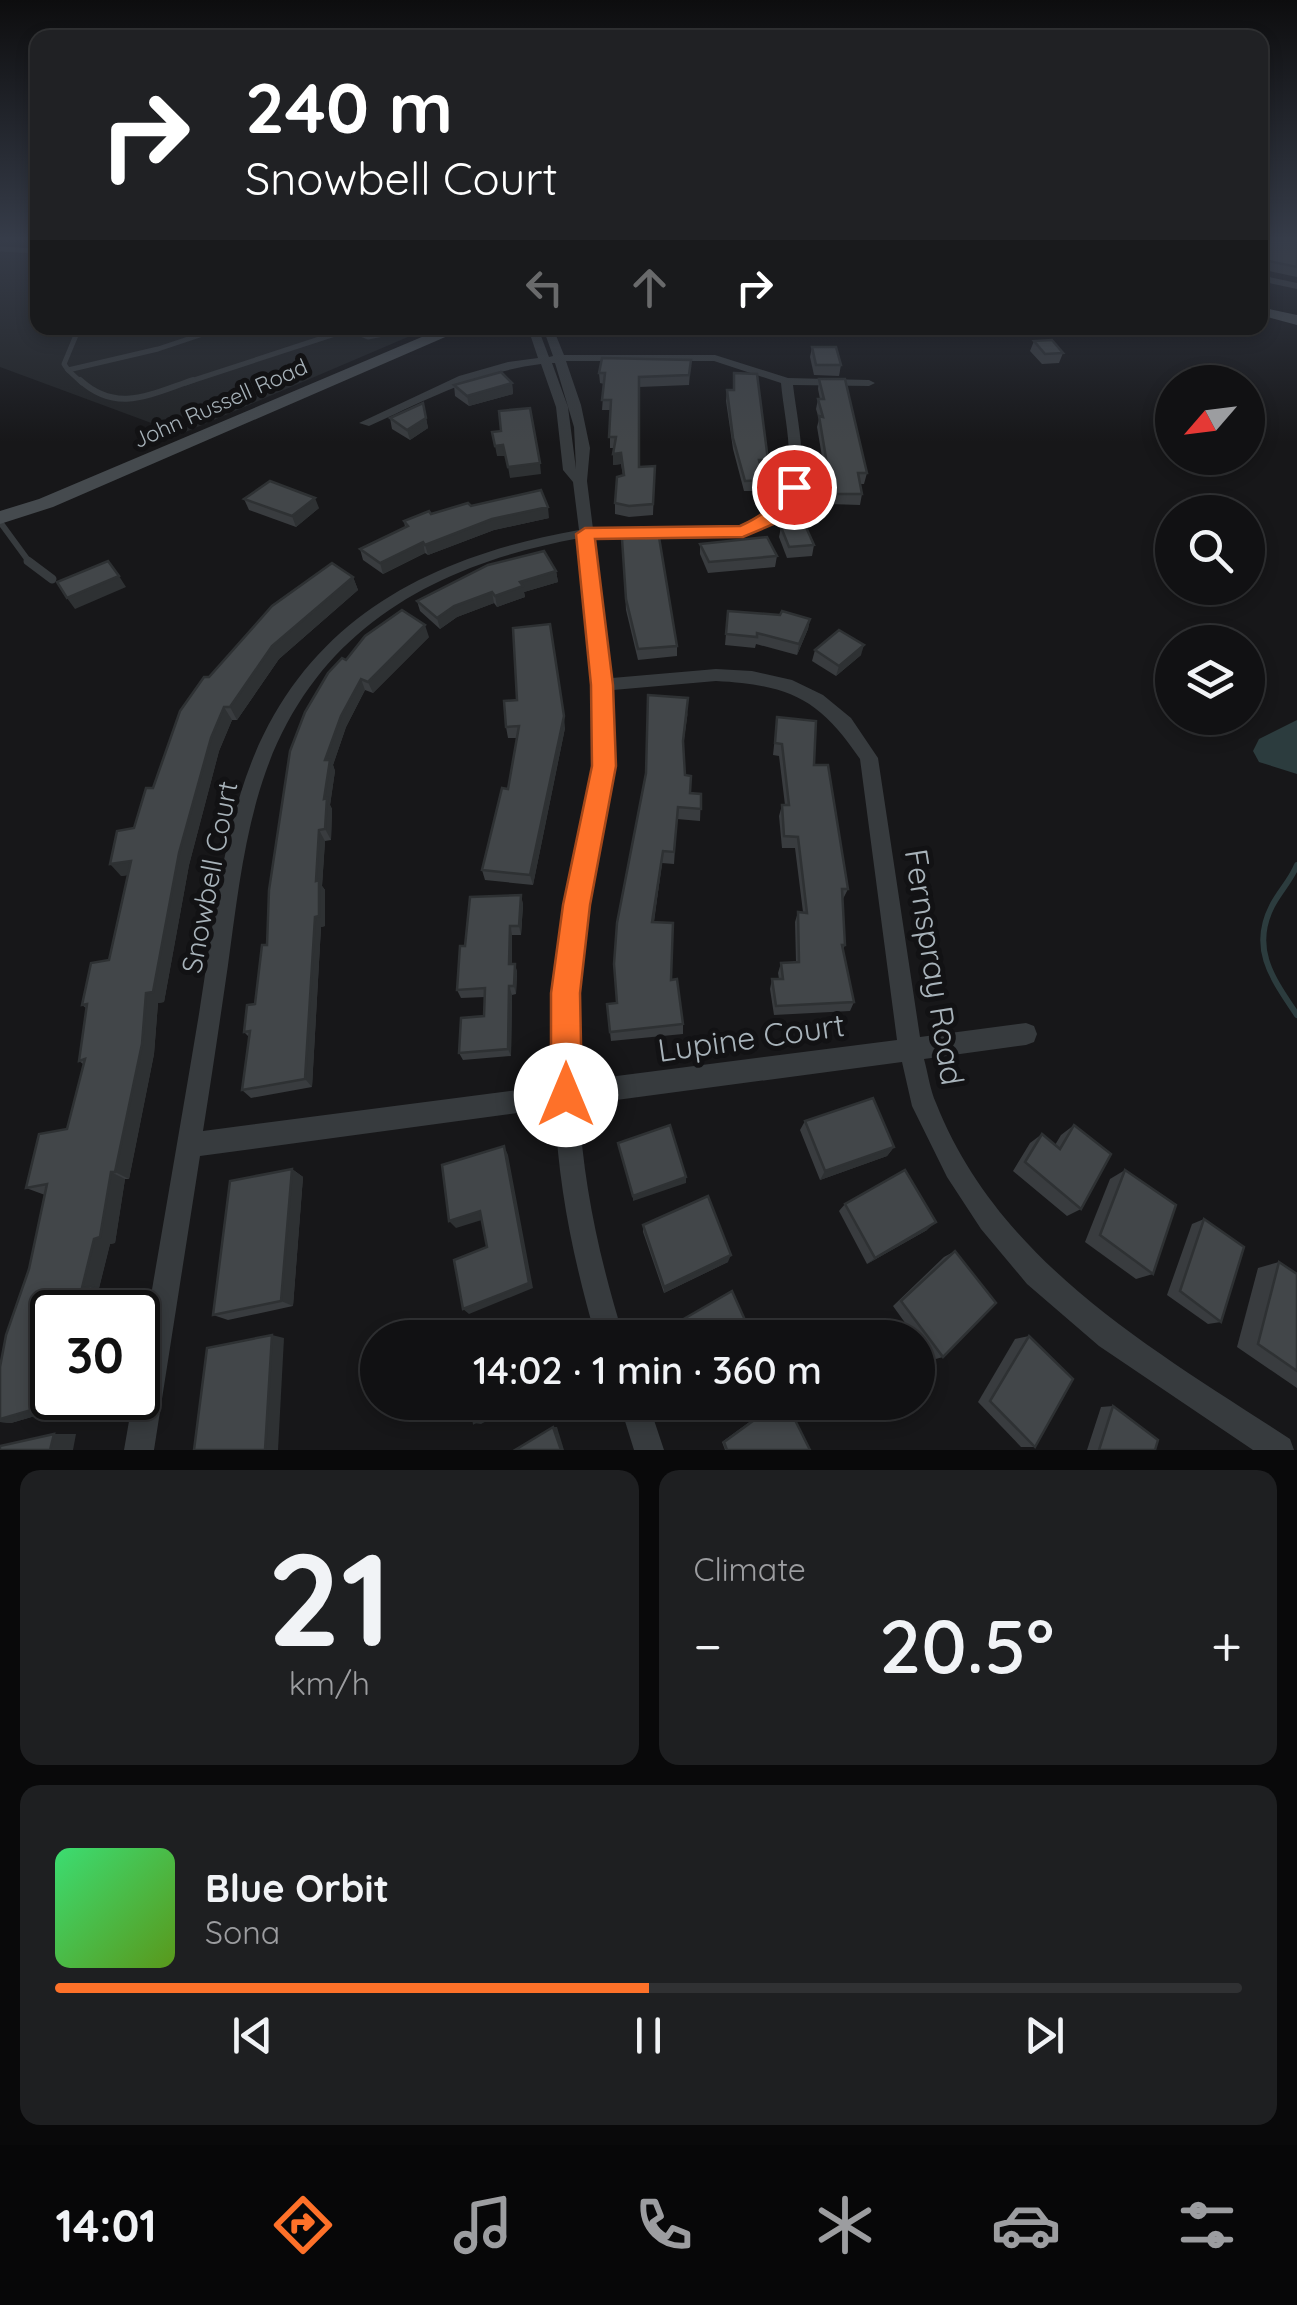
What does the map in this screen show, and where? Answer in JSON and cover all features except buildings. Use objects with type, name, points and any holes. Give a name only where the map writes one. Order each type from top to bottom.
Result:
[{"type":"street","points":[[1268,313],[1297,320]]},
{"type":"street","name":"John Russell Road","points":[[0,520],[62,497],[436,335]]},
{"type":"street","points":[[535,335],[562,407],[570,470],[580,481]]},
{"type":"street","points":[[551,335],[576,404],[585,470],[580,481],[602,685],[604,766],[576,905],[566,993],[566,1095],[579,1214],[606,1320]]},
{"type":"street","points":[[365,423],[463,378],[560,358],[716,358],[787,380],[869,383]]},
{"type":"street","name":"Snowbell Court","points":[[139,1450],[250,792],[278,724],[303,679],[344,636],[414,586],[492,552],[585,534],[743,531],[770,519],[786,505],[794,487],[787,380]]},
{"type":"street","name":"Fernspray Road","points":[[602,685],[740,674],[775,680],[808,692],[834,710],[856,733],[869,758],[910,1048],[924,1106],[956,1168],[990,1220],[1037,1274],[1109,1336],[1280,1450]]},
{"type":"street","name":"Lupine Court","points":[[189,1145],[1026,1034]]},
{"type":"street","points":[[638,1420],[649,1450]]},
{"type":"lane","points":[[76,335],[64,364],[68,370],[97,396],[133,400],[325,335]]},
{"type":"lane","points":[[68,370],[200,335]]},
{"type":"lane","points":[[0,520],[30,564],[52,579]]},
{"type":"shaded area","points":[[0,307],[30,307],[30,335],[413,335],[181,434],[0,367]]},
{"type":"shaded area","points":[[1297,720],[1297,774],[1259,762],[1253,751],[1259,739]]},
{"type":"waterway","points":[[1297,865],[1272,906],[1263,936],[1267,963],[1297,1015]]},
{"type":"route","points":[[566,1095],[566,993],[576,905],[604,766],[602,685],[585,534],[743,531],[770,519],[786,505],[794,487]]}]
